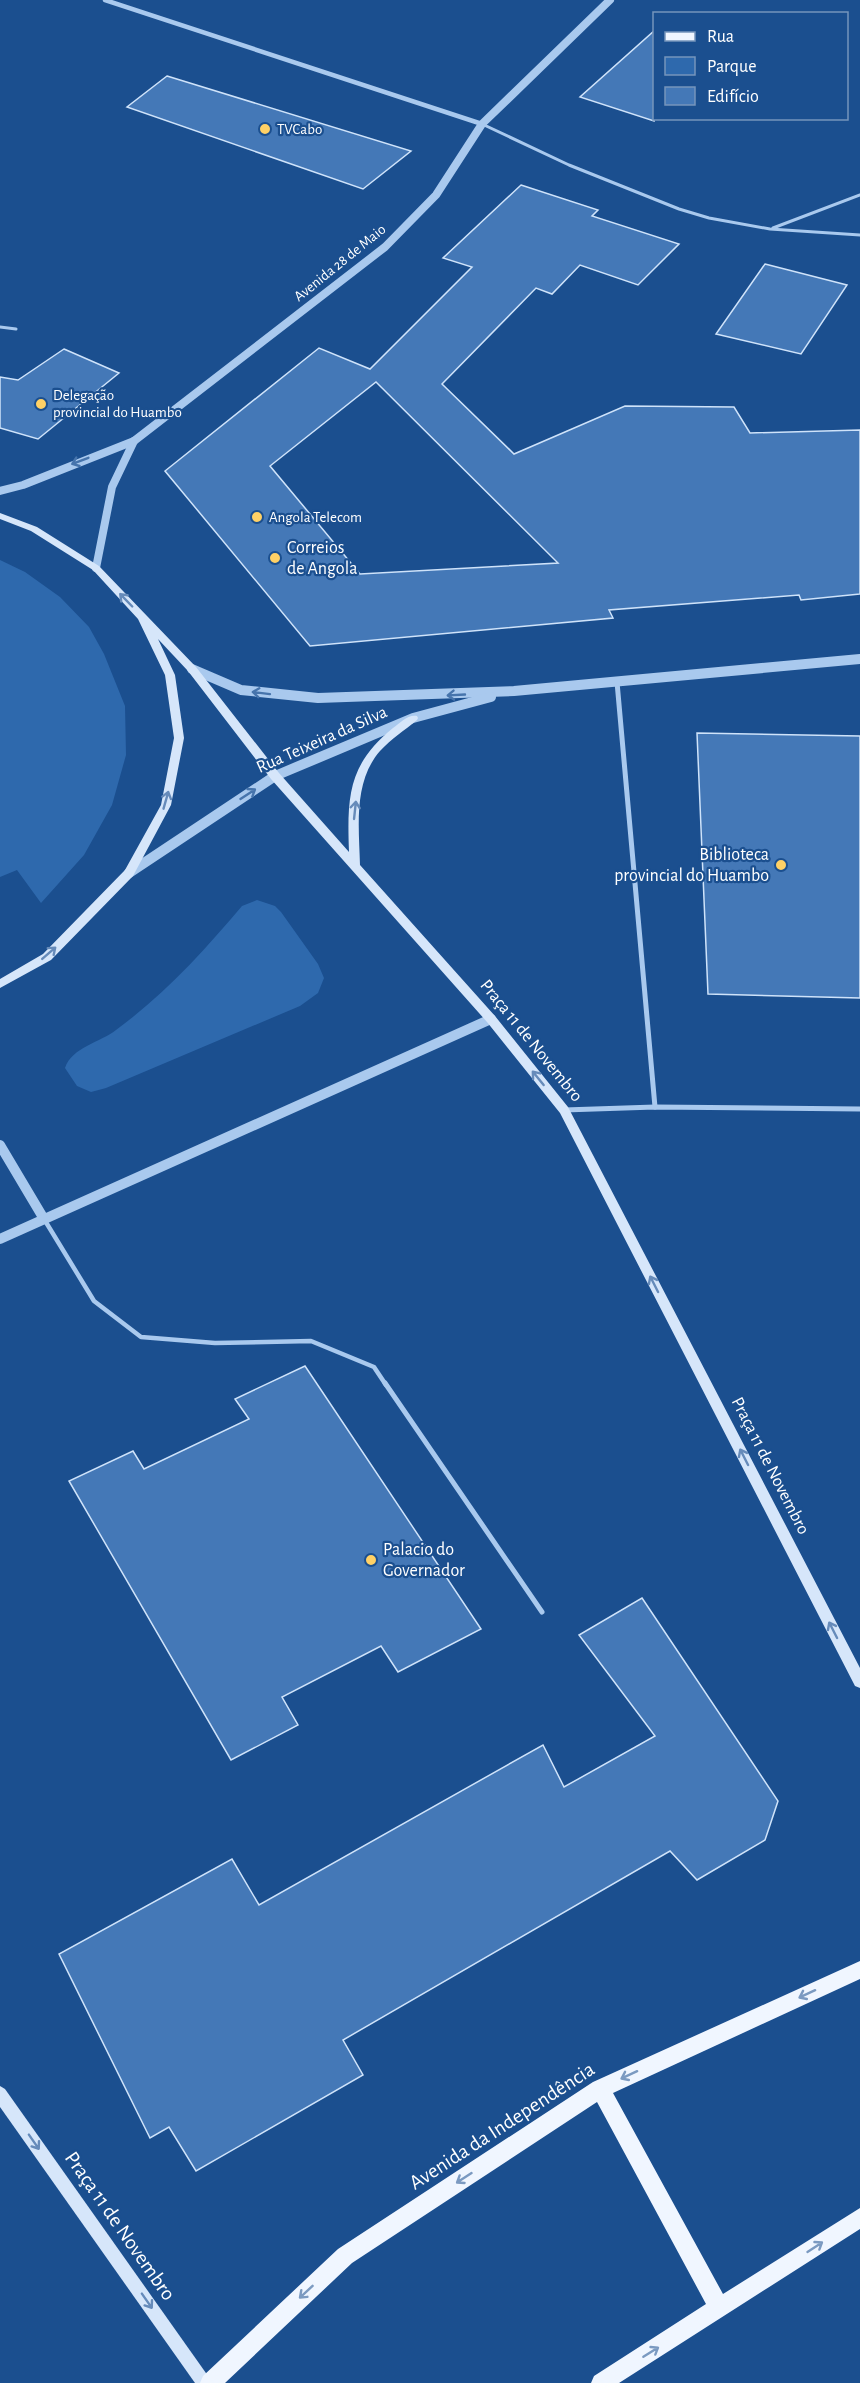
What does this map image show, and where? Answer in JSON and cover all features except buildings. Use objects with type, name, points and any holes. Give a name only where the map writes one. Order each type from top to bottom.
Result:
[{"type":"main road","name":"Praça 11 de Novembro","points":[[0,516],[34,529],[96,568],[192,669],[275,776],[491,1019],[564,1110],[860,1682]]},
{"type":"main road","name":"Praça 11 de Novembro","points":[[0,984],[47,957],[129,873],[166,805],[179,738],[171,675],[142,617]]},
{"type":"main road","points":[[355,868],[354,821],[357,784],[376,749],[413,718]]},
{"type":"main road","name":"Avenida da Independência","points":[[210,2383],[345,2256],[600,2089],[860,1970]]},
{"type":"main road","points":[[600,2089],[720,2310]]},
{"type":"main road","name":"Praça 11 de Novembro","points":[[0,2094],[205,2383]]},
{"type":"main road","points":[[601,2383],[720,2310],[860,2218]]},
{"type":"street","points":[[105,0],[482,124]]},
{"type":"street","name":"Avenida 28 de Maio","points":[[134,441],[386,247],[436,195],[482,124],[610,0]]},
{"type":"street","points":[[0,491],[23,485],[134,441]]},
{"type":"street","points":[[96,568],[112,487],[134,441]]},
{"type":"street","name":"Rua Teixeira da Silva","points":[[192,669],[241,690],[276,695],[329,698],[514,691],[860,659]]},
{"type":"street","points":[[617,682],[655,1107]]},
{"type":"street","name":"Rua Teixeira da Silva","points":[[129,873],[275,776],[413,718],[514,691]]},
{"type":"street","points":[[0,1239],[491,1019]]},
{"type":"street","points":[[564,1110],[655,1107],[860,1109]]},
{"type":"street","points":[[0,1145],[44,1219]]},
{"type":"lane","points":[[482,124],[569,165],[679,209],[709,218],[770,229],[860,235]]},
{"type":"lane","points":[[770,229],[860,195]]},
{"type":"lane","points":[[0,327],[16,329]]},
{"type":"lane","points":[[44,1219],[94,1301],[141,1337],[215,1343],[311,1341],[374,1367],[542,1612]]},
{"type":"green space","points":[[0,560],[25,572],[60,597],[89,627],[104,654],[125,706],[126,755],[112,805],[84,855],[41,903],[17,870],[0,877]]},
{"type":"green space","points":[[257,900],[275,906],[281,912],[318,964],[324,978],[318,993],[300,1006],[106,1088],[91,1092],[77,1086],[65,1068],[74,1055],[116,1030],[151,1002],[198,956],[242,906]]},
{"type":"place","name":"TVCabo","points":[[265,129]]},
{"type":"place","name":"Delegação provincial do Huambo","points":[[41,404]]},
{"type":"place","name":"Angola Telecom","points":[[257,517]]},
{"type":"place","name":"Correios de Angola","points":[[275,558]]},
{"type":"place","name":"Biblioteca provincial do Huambo","points":[[781,865]]},
{"type":"place","name":"Palacio do Governador","points":[[371,1560]]}]
